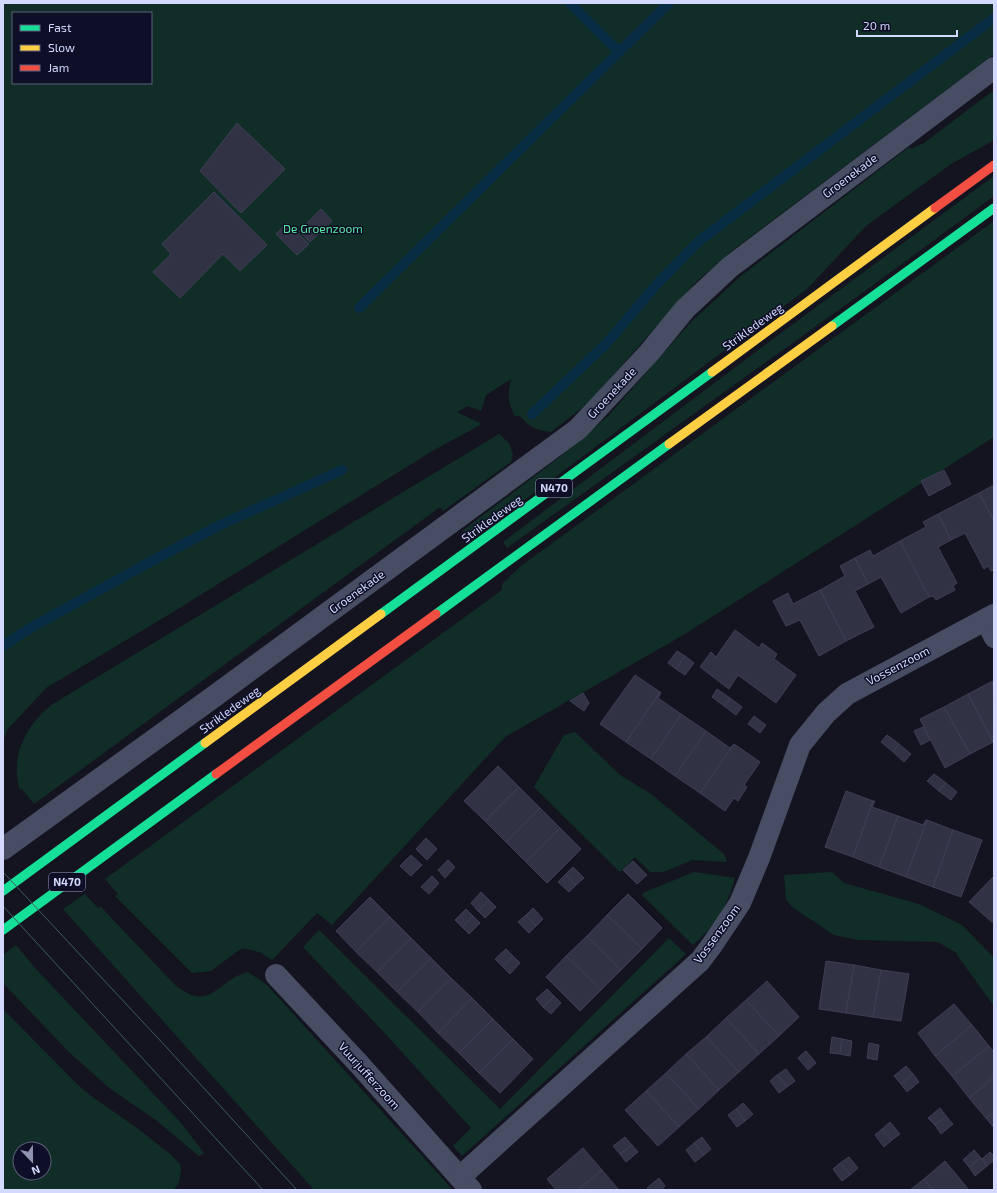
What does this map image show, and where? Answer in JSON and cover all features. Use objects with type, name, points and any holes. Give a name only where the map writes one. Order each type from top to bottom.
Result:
[{"type":"main road","name":"Strikledeweg","points":[[3,892],[994,165]]},
{"type":"main road","name":"N470","points":[[3,930],[138,830],[994,208]]},
{"type":"street","name":"Groenekade","points":[[3,849],[212,698],[578,429],[649,353],[685,309],[730,267],[994,68]]},
{"type":"street","name":"Vossenzoom","points":[[465,1184],[608,1044],[704,955],[740,904],[759,858],[800,745],[826,713],[847,694],[991,624]]},
{"type":"street","name":"Vuurjufferzoom","points":[[276,975],[359,1064],[465,1184]]},
{"type":"green space","name":"De Groenzoom","points":[[3,3],[994,3],[994,54],[733,250],[697,281],[588,403],[551,432],[534,428],[520,416],[515,416],[509,398],[511,379],[486,395],[481,411],[468,406],[457,412],[482,424],[434,450],[173,612],[46,688],[7,730],[3,742]]},
{"type":"green space","points":[[994,90],[994,140],[951,164],[866,226],[807,289],[475,537],[462,531],[561,456],[609,415],[691,322],[742,275],[909,147],[911,149],[924,143]]},
{"type":"green space","points":[[994,176],[994,196],[865,291],[507,548],[503,542],[773,339]]},
{"type":"green space","points":[[994,221],[994,437],[685,634],[505,737],[332,925],[317,913],[272,960],[259,952],[242,948],[211,971],[192,973],[115,896],[118,894],[105,879],[502,590],[502,584],[521,566]]},
{"type":"green space","points":[[499,434],[509,443],[513,455],[511,462],[443,511],[440,507],[34,804],[22,789],[20,790],[17,779],[17,767],[21,745],[32,725],[39,716],[52,705]]},
{"type":"green space","points":[[575,732],[620,775],[651,794],[724,854],[727,862],[692,860],[664,872],[650,872],[635,857],[620,872],[534,787],[564,735]]},
{"type":"green space","points":[[694,872],[735,878],[724,907],[714,923],[693,945],[642,895],[645,892]]},
{"type":"green space","points":[[832,872],[844,883],[919,904],[962,925],[994,958],[994,1006],[955,952],[938,942],[859,940],[834,935],[792,907],[786,899],[784,875]]},
{"type":"green space","points":[[85,894],[98,908],[101,907],[174,984],[186,993],[197,996],[205,996],[213,993],[237,976],[248,972],[267,985],[453,1190],[314,1190],[63,909]]},
{"type":"green space","points":[[319,930],[500,1109],[669,938],[686,954],[462,1156],[453,1146],[471,1128],[380,1028],[303,947]]},
{"type":"green space","points":[[16,945],[35,968],[181,1123],[204,1153],[199,1156],[157,1121],[108,1087],[69,1052],[3,983],[3,955]]},
{"type":"green space","points":[[3,1009],[77,1084],[91,1096],[137,1128],[170,1154],[180,1164],[181,1170],[179,1182],[174,1190],[3,1190]]},
{"type":"building","points":[[237,123],[285,169],[241,213],[200,171]]},
{"type":"building","points":[[214,192],[267,245],[240,271],[223,254],[180,298],[153,272],[171,254],[162,244]]},
{"type":"building","points":[[321,209],[332,221],[310,242],[299,231]]},
{"type":"building","points":[[287,223],[309,244],[297,255],[276,234]]},
{"type":"building","points":[[944,470],[951,484],[929,496],[921,481]]},
{"type":"building","points":[[994,485],[994,521],[979,493]]},
{"type":"building","points":[[979,493],[994,521],[994,570],[991,571],[988,566],[984,569],[965,533],[951,540],[938,514]]},
{"type":"building","points":[[938,514],[951,540],[938,547],[957,583],[953,586],[955,590],[936,600],[933,596],[929,597],[900,541],[926,527],[923,522]]},
{"type":"building","points":[[900,541],[929,597],[901,613],[881,577],[868,584],[855,558],[870,550],[873,556]]},
{"type":"building","points":[[855,558],[868,584],[855,591],[874,627],[846,641],[820,590],[845,576],[840,566]]},
{"type":"building","points":[[820,590],[846,641],[819,656],[800,620],[786,626],[773,601],[788,593],[793,604]]},
{"type":"building","points":[[735,630],[759,648],[762,643],[777,654],[774,659],[796,675],[776,703],[738,675],[729,689],[700,667],[711,652],[716,657]]},
{"type":"building","points":[[677,651],[685,656],[676,669],[668,663]]},
{"type":"building","points":[[685,656],[694,663],[685,675],[676,669]]},
{"type":"building","points":[[635,675],[660,692],[626,742],[600,724]]},
{"type":"building","points":[[993,681],[994,735],[992,736],[994,740],[993,742],[968,694]]},
{"type":"building","points":[[717,689],[730,698],[724,706],[712,697]]},
{"type":"building","points":[[660,692],[661,693],[658,698],[681,714],[651,759],[626,742]]},
{"type":"building","points":[[583,693],[589,703],[584,711],[570,701]]},
{"type":"building","points":[[968,694],[993,742],[970,754],[944,707]]},
{"type":"building","points":[[730,698],[742,707],[736,715],[724,706]]},
{"type":"building","points":[[944,707],[970,754],[945,768],[920,719]]},
{"type":"building","points":[[681,714],[706,731],[675,776],[651,759]]},
{"type":"building","points":[[754,716],[766,725],[760,733],[748,724]]},
{"type":"building","points":[[923,727],[930,740],[921,745],[914,731]]},
{"type":"building","points":[[706,731],[730,748],[734,744],[700,793],[675,776]]},
{"type":"building","points":[[887,735],[899,744],[893,752],[881,742]]},
{"type":"building","points":[[734,744],[760,762],[744,785],[747,787],[738,801],[734,798],[725,811],[700,793]]},
{"type":"building","points":[[899,744],[911,754],[904,762],[893,752]]},
{"type":"building","points":[[498,766],[519,787],[485,821],[464,801]]},
{"type":"building","points":[[934,774],[946,783],[939,791],[927,781]]},
{"type":"building","points":[[946,783],[957,792],[951,800],[939,791]]},
{"type":"building","points":[[519,787],[540,808],[506,842],[485,821]]},
{"type":"building","points":[[846,791],[873,801],[853,857],[825,847]]},
{"type":"building","points":[[873,801],[875,801],[872,807],[898,816],[879,867],[853,857]]},
{"type":"building","points":[[540,808],[560,828],[526,862],[506,842]]},
{"type":"building","points":[[898,816],[923,825],[927,820],[906,877],[879,867]]},
{"type":"building","points":[[927,820],[953,830],[933,887],[906,877]]},
{"type":"building","points":[[560,828],[581,849],[547,883],[526,862]]},
{"type":"building","points":[[953,830],[982,840],[961,897],[933,887]]},
{"type":"building","points":[[426,838],[437,849],[427,860],[416,849]]},
{"type":"building","points":[[411,855],[422,865],[411,876],[400,866]]},
{"type":"building","points":[[448,860],[455,867],[445,878],[438,870]]},
{"type":"building","points":[[633,861],[647,875],[637,884],[623,870]]},
{"type":"building","points":[[573,867],[584,878],[576,885],[565,875]]},
{"type":"building","points":[[565,875],[576,885],[569,892],[558,882]]},
{"type":"building","points":[[432,876],[439,883],[429,894],[421,887]]},
{"type":"building","points":[[994,876],[994,920],[992,922],[969,902]]},
{"type":"building","points":[[481,892],[489,900],[478,911],[471,903]]},
{"type":"building","points":[[628,894],[662,928],[642,949],[607,915]]},
{"type":"building","points":[[370,897],[390,917],[356,952],[336,931]]},
{"type":"building","points":[[489,900],[496,907],[485,918],[478,911]]},
{"type":"building","points":[[533,908],[543,919],[536,926],[526,915]]},
{"type":"building","points":[[466,909],[473,916],[462,927],[455,920]]},
{"type":"building","points":[[526,915],[536,926],[529,933],[518,922]]},
{"type":"building","points":[[607,915],[642,949],[621,970],[587,936]]},
{"type":"building","points":[[473,916],[480,923],[469,934],[462,927]]},
{"type":"building","points":[[390,917],[411,938],[377,972],[356,952]]},
{"type":"building","points":[[587,936],[621,970],[601,990],[566,956]]},
{"type":"building","points":[[411,938],[431,958],[397,992],[377,972]]},
{"type":"building","points":[[506,949],[513,956],[503,967],[495,959]]},
{"type":"building","points":[[513,956],[520,963],[510,974],[503,967]]},
{"type":"building","points":[[566,956],[601,990],[580,1011],[546,977]]},
{"type":"building","points":[[431,958],[451,978],[418,1012],[397,992]]},
{"type":"building","points":[[826,961],[854,965],[846,1013],[819,1009]]},
{"type":"building","points":[[854,965],[881,970],[873,1017],[846,1013]]},
{"type":"building","points":[[881,970],[909,974],[901,1021],[873,1017]]},
{"type":"building","points":[[451,978],[472,998],[438,1033],[418,1012]]},
{"type":"building","points":[[767,981],[799,1017],[779,1036],[746,1000]]},
{"type":"building","points":[[547,989],[554,996],[543,1007],[536,999]]},
{"type":"building","points":[[554,996],[561,1003],[551,1014],[543,1007]]},
{"type":"building","points":[[472,998],[493,1019],[459,1053],[438,1033]]},
{"type":"building","points":[[746,1000],[779,1036],[759,1054],[726,1018]]},
{"type":"building","points":[[954,1004],[972,1025],[935,1056],[918,1033]]},
{"type":"building","points":[[726,1018],[759,1054],[739,1072],[706,1037]]},
{"type":"building","points":[[493,1019],[513,1039],[479,1073],[459,1053]]},
{"type":"building","points":[[972,1025],[989,1046],[952,1076],[935,1056]]},
{"type":"building","points":[[706,1037],[739,1072],[719,1090],[686,1054]]},
{"type":"building","points":[[832,1037],[842,1039],[840,1054],[830,1053]]},
{"type":"building","points":[[513,1039],[533,1059],[500,1093],[479,1073]]},
{"type":"building","points":[[842,1039],[852,1041],[850,1056],[840,1054]]},
{"type":"building","points":[[869,1043],[879,1045],[877,1060],[867,1058]]},
{"type":"building","points":[[989,1046],[994,1052],[994,1077],[969,1098],[952,1076]]},
{"type":"building","points":[[806,1051],[816,1063],[808,1070],[798,1058]]},
{"type":"building","points":[[686,1054],[719,1090],[699,1109],[666,1073]]},
{"type":"building","points":[[906,1066],[913,1074],[901,1084],[894,1076]]},
{"type":"building","points":[[786,1069],[795,1081],[787,1087],[777,1075]]},
{"type":"building","points":[[666,1073],[699,1109],[679,1127],[646,1091]]},
{"type":"building","points":[[913,1074],[919,1082],[907,1092],[901,1084]]},
{"type":"building","points":[[777,1075],[787,1087],[779,1093],[770,1081]]},
{"type":"building","points":[[994,1077],[994,1112],[986,1118],[969,1098]]},
{"type":"building","points":[[646,1091],[679,1127],[658,1146],[625,1110]]},
{"type":"building","points":[[743,1103],[753,1114],[745,1121],[736,1109]]},
{"type":"building","points":[[940,1108],[946,1116],[935,1125],[928,1118]]},
{"type":"building","points":[[736,1109],[745,1121],[737,1127],[728,1115]]},
{"type":"building","points":[[994,1112],[994,1128],[986,1118]]},
{"type":"building","points":[[946,1116],[953,1124],[941,1134],[935,1125]]},
{"type":"building","points":[[890,1122],[900,1134],[892,1140],[882,1129]]},
{"type":"building","points":[[882,1129],[892,1140],[884,1147],[875,1135]]},
{"type":"building","points":[[625,1137],[632,1145],[620,1154],[613,1146]]},
{"type":"building","points":[[702,1137],[711,1149],[704,1155],[694,1143]]},
{"type":"building","points":[[694,1143],[704,1155],[695,1162],[686,1150]]},
{"type":"building","points":[[632,1145],[638,1152],[626,1162],[620,1154]]},
{"type":"building","points":[[583,1148],[602,1170],[578,1190],[556,1190],[547,1179]]},
{"type":"building","points":[[974,1150],[981,1158],[969,1167],[963,1160]]},
{"type":"building","points":[[990,1152],[994,1156],[994,1160],[987,1166],[982,1159]]},
{"type":"building","points":[[849,1157],[858,1168],[850,1175],[840,1163]]},
{"type":"building","points":[[981,1158],[987,1166],[975,1176],[969,1167]]},
{"type":"building","points":[[945,1161],[969,1190],[933,1190],[924,1179]]},
{"type":"building","points":[[840,1163],[850,1175],[842,1181],[833,1169]]},
{"type":"building","points":[[602,1170],[619,1190],[578,1190]]},
{"type":"building","points":[[659,1178],[665,1186],[661,1190],[649,1190],[647,1188]]},
{"type":"building","points":[[924,1179],[933,1190],[910,1190]]},
{"type":"waterway","points":[[359,308],[619,52],[570,3]]},
{"type":"waterway","points":[[619,52],[669,3]]},
{"type":"waterway","points":[[532,414],[606,344],[657,284],[699,241],[994,18]]},
{"type":"waterway","points":[[3,646],[32,627],[220,525],[342,470]]},
{"type":"tram line","points":[[3,872],[297,1190]]},
{"type":"tram line","points":[[3,906],[263,1190]]},
{"type":"traffic: fast","points":[[832,326],[994,208]]},
{"type":"traffic: fast","points":[[381,614],[712,372]]},
{"type":"traffic: fast","points":[[436,614],[669,444]]},
{"type":"traffic: fast","points":[[3,891],[205,743]]},
{"type":"traffic: fast","points":[[3,930],[216,774]]},
{"type":"traffic: slow","points":[[712,372],[935,208]]},
{"type":"traffic: slow","points":[[669,444],[832,326]]},
{"type":"traffic: slow","points":[[205,743],[381,614]]},
{"type":"traffic: jam","points":[[935,208],[994,165]]},
{"type":"traffic: jam","points":[[216,774],[436,614]]}]
